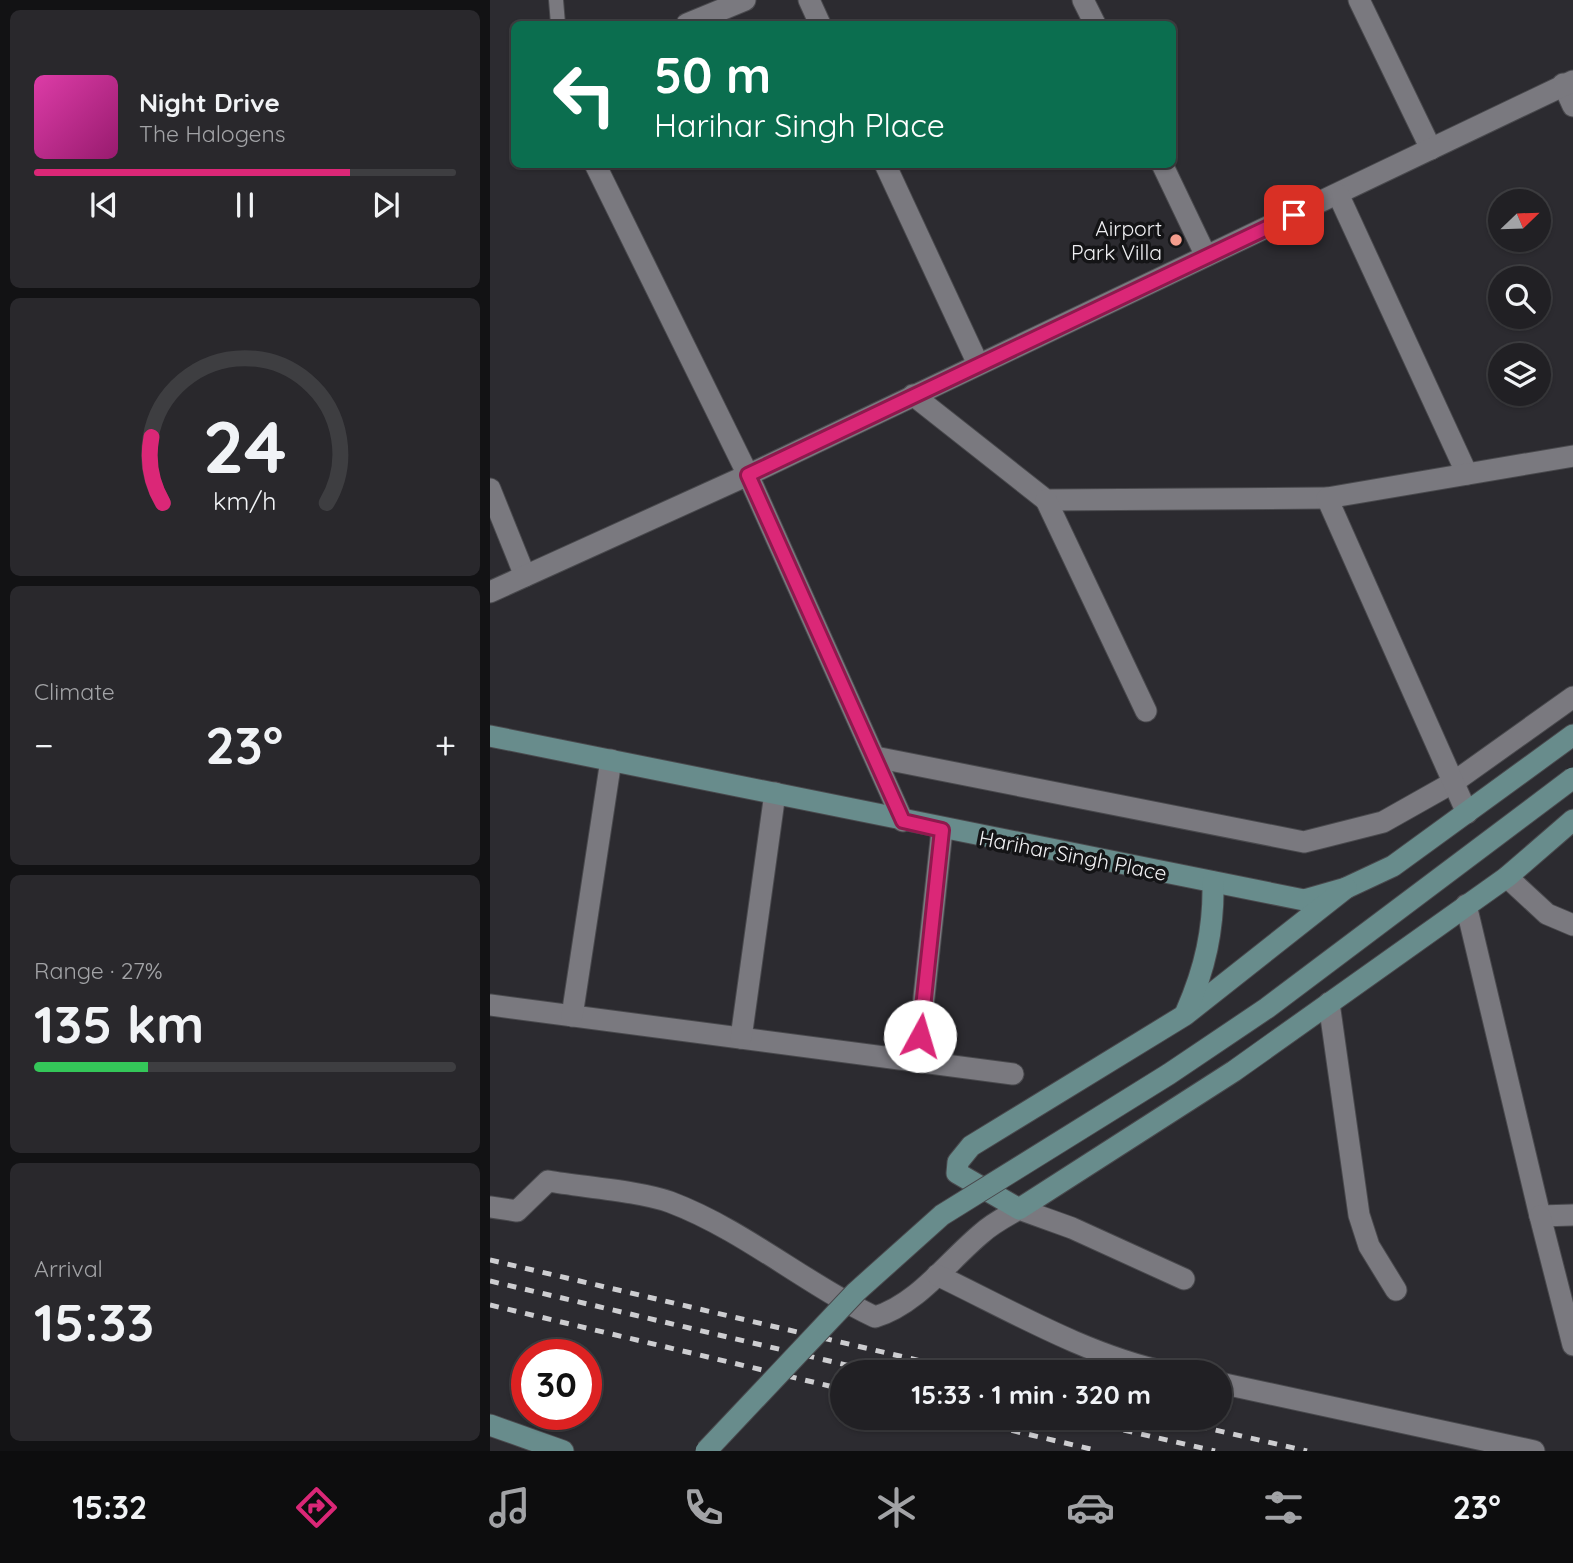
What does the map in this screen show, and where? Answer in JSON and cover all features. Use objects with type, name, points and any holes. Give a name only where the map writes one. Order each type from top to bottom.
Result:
[{"type":"street","points":[[694,21],[745,0]]},
{"type":"street","points":[[809,0],[819,21]]},
{"type":"street","points":[[1083,0],[1094,21]]},
{"type":"street","points":[[1359,0],[1431,149]]},
{"type":"street","points":[[490,592],[748,475],[1568,83],[1573,106]]},
{"type":"street","points":[[598,168],[748,475],[903,821]]},
{"type":"street","points":[[887,168],[978,364]]},
{"type":"street","points":[[1164,168],[1206,256]]},
{"type":"street","points":[[1338,194],[1467,474]]},
{"type":"street","points":[[913,395],[1046,499],[1146,711]]},
{"type":"street","points":[[1046,499],[1326,498],[1573,456]]},
{"type":"street","points":[[490,489],[525,576]]},
{"type":"street","points":[[1326,498],[1467,813]]},
{"type":"street","points":[[875,757],[1304,842],[1383,822],[1454,782],[1573,697]]},
{"type":"street","name":"Harihar Singh Place","points":[[490,736],[775,793],[942,830],[1304,900],[1346,888],[1393,866],[1573,735]]},
{"type":"street","points":[[572,1016],[611,760]]},
{"type":"street","points":[[706,1451],[856,1292],[942,1215],[1169,1074],[1267,1008],[1573,778]]},
{"type":"street","points":[[741,1038],[775,793]]},
{"type":"street","points":[[490,1207],[517,1211],[548,1181],[668,1202],[748,1239],[842,1301],[875,1317],[889,1312],[937,1275],[984,1231],[1180,1107],[1507,877],[1573,820]]},
{"type":"street","points":[[917,1062],[942,830]]},
{"type":"street","points":[[1507,877],[1547,914],[1573,925]]},
{"type":"street","points":[[1185,1015],[1202,975],[1209,946],[1214,922],[1213,882]]},
{"type":"street","points":[[1184,1279],[1072,1228],[1019,1209],[957,1173],[958,1162],[971,1146],[1185,1015],[1346,888]]},
{"type":"street","points":[[1466,905],[1573,1345]]},
{"type":"street","points":[[1329,1003],[1359,1215],[1369,1246],[1396,1290]]},
{"type":"street","points":[[490,1005],[1013,1074]]},
{"type":"street","points":[[1540,1216],[1573,1215]]},
{"type":"street","points":[[937,1275],[1060,1334],[1125,1360]]},
{"type":"street","points":[[1232,1386],[1534,1451]]},
{"type":"street","points":[[490,1425],[563,1451]]},
{"type":"lane","points":[[556,0],[558,21]]},
{"type":"railway","points":[[490,1260],[917,1360]]},
{"type":"railway","points":[[490,1281],[830,1361]]},
{"type":"railway","points":[[490,1305],[830,1386]]},
{"type":"railway","points":[[1010,1430],[1099,1451]]},
{"type":"railway","points":[[1123,1430],[1215,1451]]},
{"type":"railway","points":[[1215,1430],[1307,1451]]},
{"type":"place","name":"Airport Park Villa","points":[[1176,240]]},
{"type":"route","points":[[920,1036],[942,830],[903,821],[748,475],[1294,215]]}]
